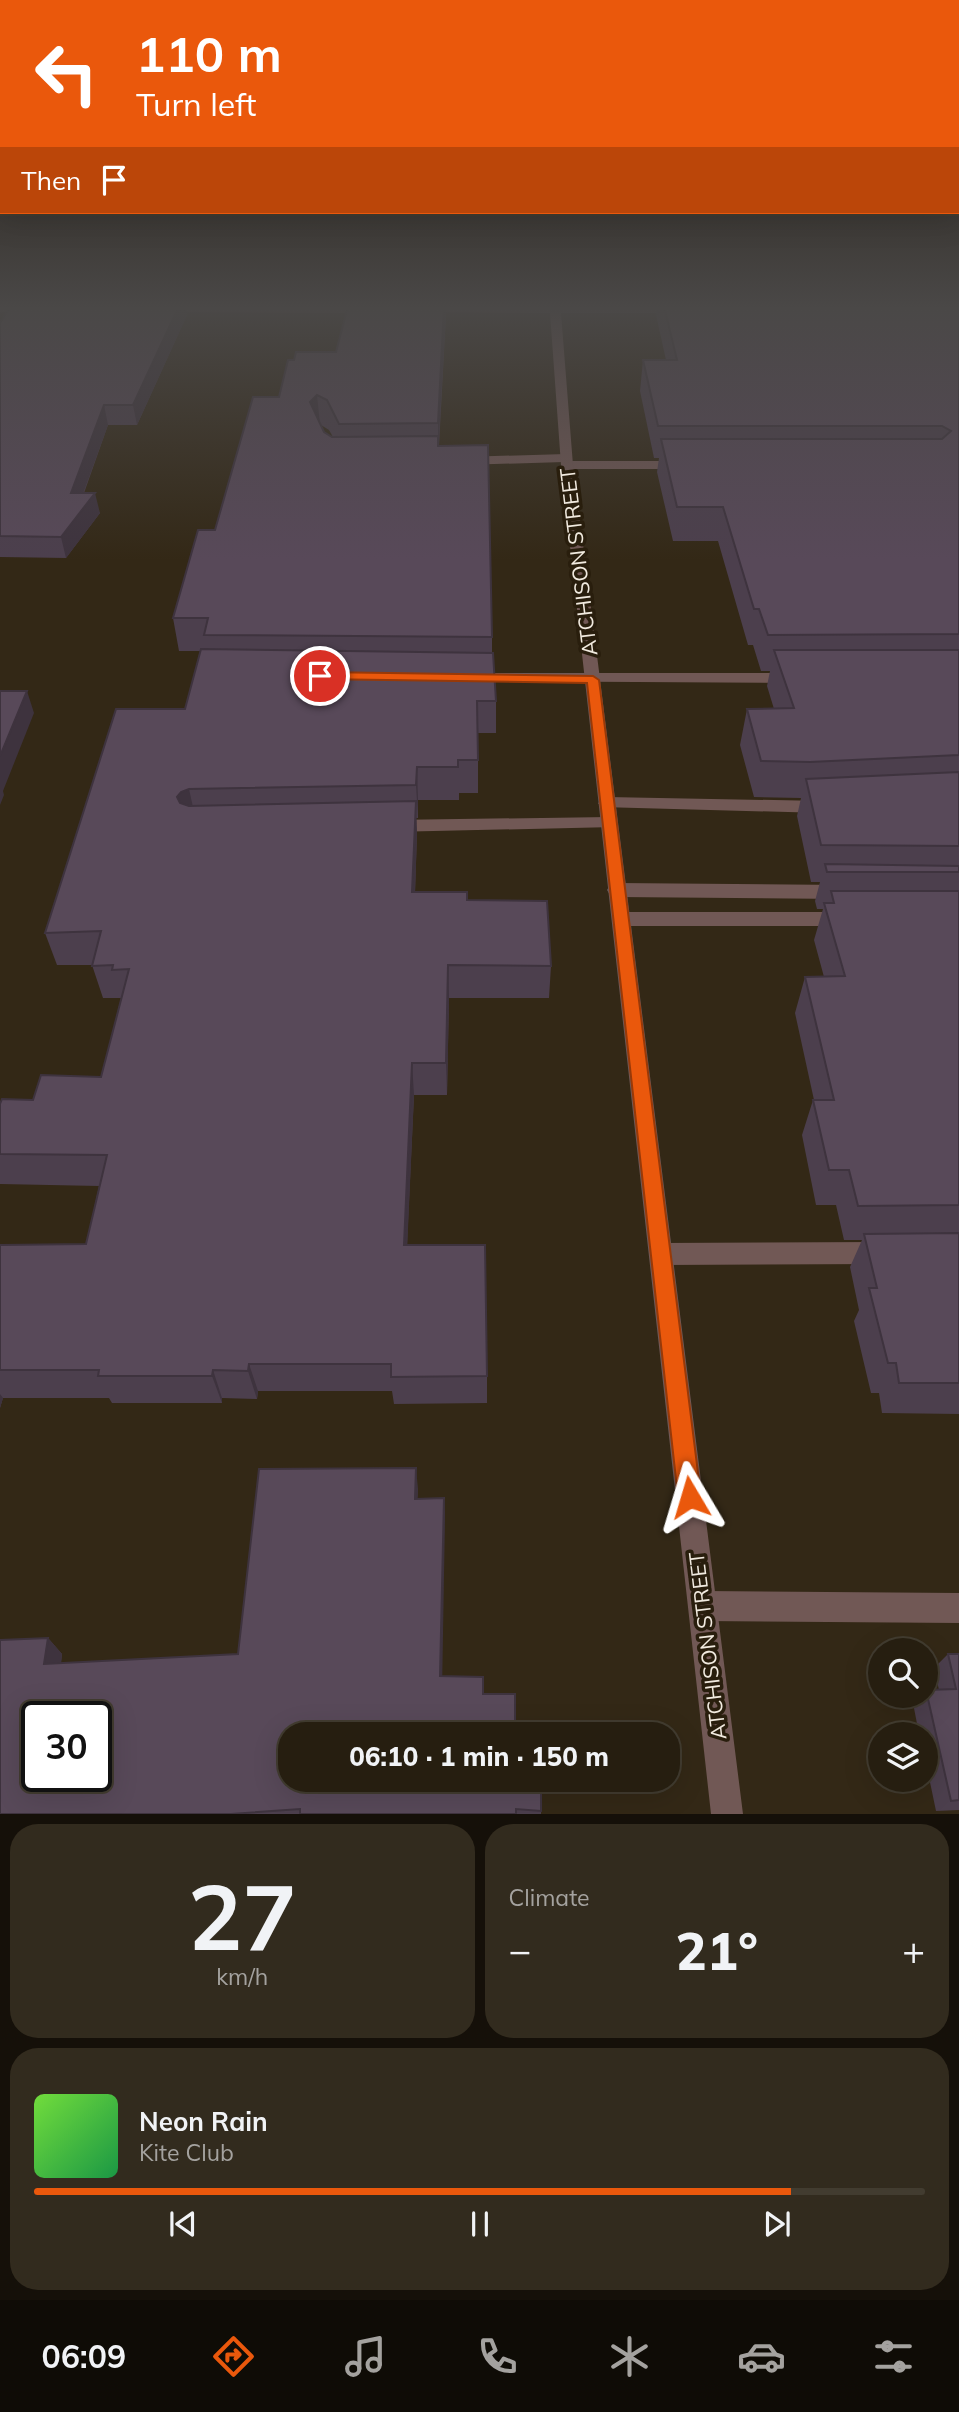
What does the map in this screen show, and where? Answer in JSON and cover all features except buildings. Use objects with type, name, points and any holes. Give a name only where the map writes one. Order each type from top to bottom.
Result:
[{"type":"street","name":"ATCHISON STREET","points":[[561,391],[566,462],[727,1814]]},
{"type":"street","points":[[455,461],[702,465]]},
{"type":"street","points":[[457,678],[810,678]]},
{"type":"street","points":[[608,813],[846,806]]},
{"type":"street","points":[[618,890],[864,892]]},
{"type":"street","points":[[622,919],[860,919]]},
{"type":"street","points":[[661,1254],[905,1253]]},
{"type":"street","points":[[702,1606],[959,1608]]},
{"type":"lane","points":[[375,827],[608,813]]},
{"type":"route","points":[[320,676],[593,680],[690,1497]]}]
